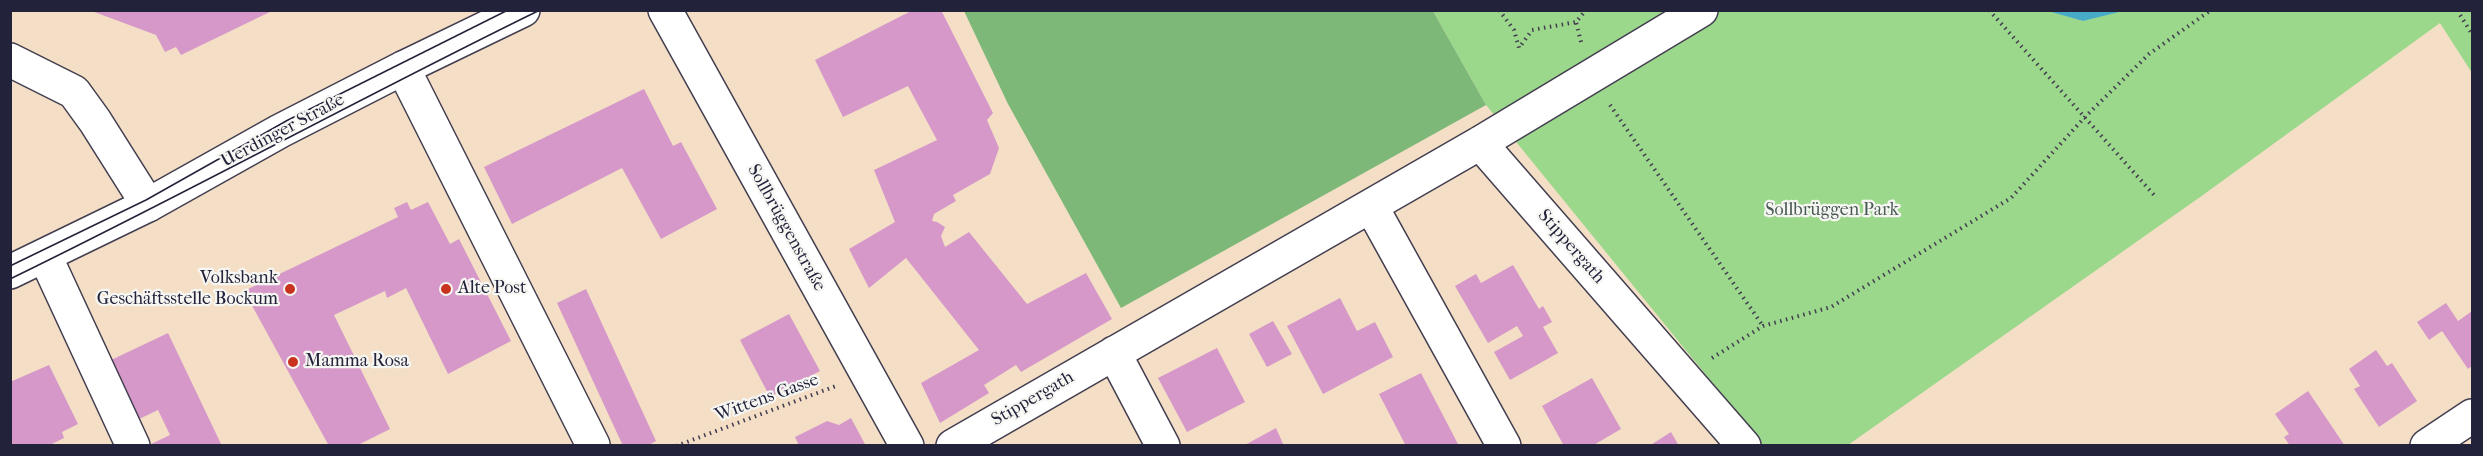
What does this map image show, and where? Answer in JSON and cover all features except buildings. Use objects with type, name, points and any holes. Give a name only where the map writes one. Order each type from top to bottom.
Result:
[{"type":"street","name":"Uerdinger Straße","points":[[10,272],[148,205],[280,131],[523,10]]},
{"type":"street","name":"Sollbrüggenstraße","points":[[665,10],[907,446]]},
{"type":"street","points":[[1480,143],[1701,10]]},
{"type":"street","points":[[10,60],[74,92],[148,205]]},
{"type":"street","points":[[403,68],[593,445]]},
{"type":"street","name":"Stippergath","points":[[953,446],[1480,143],[1744,446]]},
{"type":"street","points":[[1371,206],[1504,446]]},
{"type":"street","points":[[45,256],[133,446]]},
{"type":"street","points":[[1114,353],[1163,446]]},
{"type":"street","points":[[2427,446],[2472,416]]},
{"type":"path","points":[[1500,10],[1514,30],[1519,48],[1532,30],[1576,22],[1586,10]]},
{"type":"path","points":[[1989,10],[2154,195]]},
{"type":"path","points":[[1684,376],[1763,326],[1831,307],[2011,198],[2085,117],[2149,54],[2211,10]]},
{"type":"path","points":[[2457,10],[2472,34]]},
{"type":"path","points":[[1576,22],[1589,76],[1763,326]]},
{"type":"path","name":"Wittens Gasse","points":[[676,446],[868,374]]},
{"type":"green space","name":"Sollbrüggen Park","points":[[2048,10],[2083,21],[2123,10],[2472,11],[2472,73],[2440,23],[2203,195],[1848,445],[1763,445],[1486,105],[1433,11]]},
{"type":"green space","points":[[964,11],[1433,11],[1486,105],[1121,308],[1008,104]]},
{"type":"water","points":[[2048,11],[2123,11],[2083,21]]},
{"type":"tram line","points":[[10,266],[146,200],[288,120],[508,10]]},
{"type":"tram line","points":[[10,279],[540,10]]},
{"type":"place","name":"Volksbank Geschäftsstelle Bockum","points":[[290,289]]},
{"type":"place","name":"Alte Post","points":[[446,289]]},
{"type":"place","name":"Mamma Rosa","points":[[293,362]]}]
